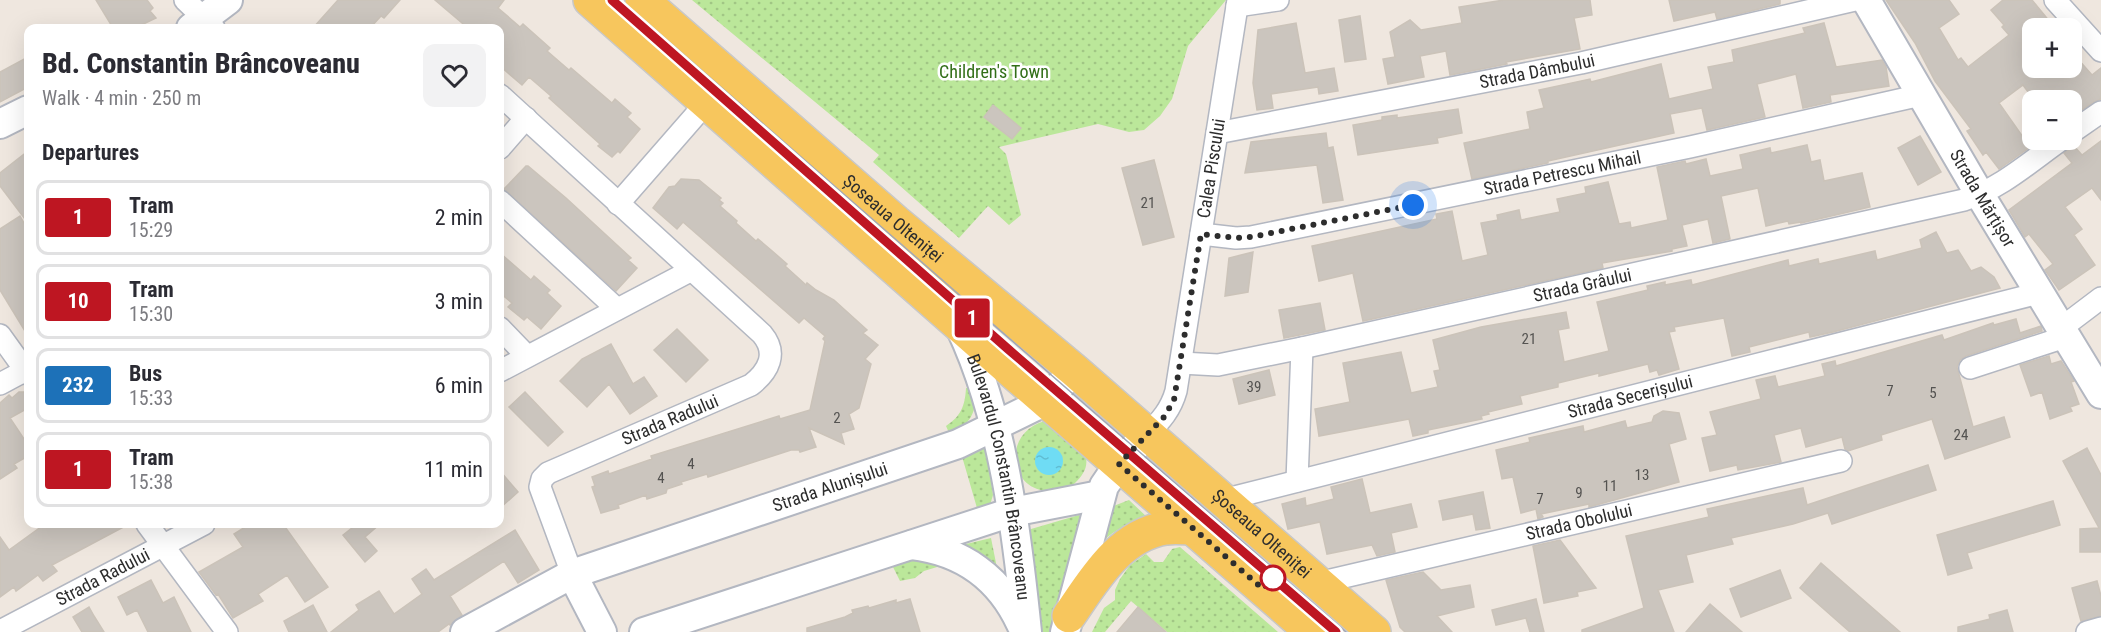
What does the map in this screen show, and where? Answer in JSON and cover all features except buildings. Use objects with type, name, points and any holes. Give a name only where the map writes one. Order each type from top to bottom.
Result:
[{"type":"main road","name":"Șoseaua Olteniței","points":[[590,0],[1312,632]]},
{"type":"main road","name":"Șoseaua Olteniței","points":[[642,0],[887,214],[1074,370],[1374,632]]},
{"type":"main road","points":[[1067,624],[1104,567],[1136,538],[1165,528],[1194,528]]},
{"type":"street","points":[[185,0],[203,24]]},
{"type":"street","points":[[205,24],[228,0]]},
{"type":"street","points":[[1237,3],[1278,0]]},
{"type":"street","name":"Strada Dâmbului","points":[[1217,133],[1581,63],[1855,0]]},
{"type":"street","name":"Strada Mărțișor","points":[[1866,0],[1980,195],[2101,394]]},
{"type":"street","points":[[2055,0],[2101,51]]},
{"type":"street","name":"Calea Piscului","points":[[1147,435],[1164,417],[1174,400],[1237,3]]},
{"type":"street","name":"Strada Petrescu Mihail","points":[[1201,234],[1236,238],[1251,237],[1690,147],[1921,95]]},
{"type":"street","name":"Strada Radului","points":[[504,98],[767,340],[771,353],[763,374],[751,385],[548,473],[542,479],[540,487],[572,574]]},
{"type":"street","points":[[618,204],[706,102]]},
{"type":"street","points":[[2082,125],[2101,111]]},
{"type":"street","points":[[0,124],[24,112]]},
{"type":"street","points":[[504,143],[526,118]]},
{"type":"street","name":"Strada Grâului","points":[[1181,363],[1218,365],[1302,348],[1964,200],[1980,195],[2046,150]]},
{"type":"street","points":[[504,205],[617,309]]},
{"type":"street","points":[[504,368],[692,270]]},
{"type":"street","name":"Strada Secerișului","points":[[1223,500],[2039,293]]},
{"type":"street","points":[[1970,368],[2063,333],[2101,298]]},
{"type":"street","name":"Bulevardul Constantin Brâncoveanu","points":[[959,325],[981,375],[995,427],[1012,512],[1026,632]]},
{"type":"street","points":[[504,332],[527,356]]},
{"type":"street","points":[[0,335],[24,366]]},
{"type":"street","points":[[1297,482],[1302,348]]},
{"type":"street","name":"Strada Alunișului","points":[[465,632],[572,574],[941,451],[1046,401],[1074,370]]},
{"type":"street","points":[[0,384],[24,373]]},
{"type":"street","points":[[1067,624],[1100,495],[1109,476],[1147,435]]},
{"type":"street","name":"Strada Obolului","points":[[1318,583],[1841,461]]},
{"type":"street","points":[[644,632],[1012,512],[1100,495]]},
{"type":"street","points":[[150,528],[227,632]]},
{"type":"street","name":"Strada Radului","points":[[0,631],[196,528]]},
{"type":"street","points":[[910,544],[952,554],[980,570],[1004,593],[1026,632]]},
{"type":"street","points":[[572,574],[602,632]]},
{"type":"street","points":[[2087,632],[2101,628]]},
{"type":"green space","name":"Children's Town","points":[[692,0],[1226,0],[1188,46],[1172,99],[1160,116],[1144,130],[1129,132],[1098,124],[999,147],[1006,154],[1021,215],[1009,225],[988,206],[959,238],[873,162],[879,155]]},
{"type":"green space","points":[[966,388],[976,389],[975,405],[971,417],[950,435],[946,426],[961,410]]},
{"type":"green space","points":[[1045,421],[1086,458],[1082,475],[1066,489],[1039,490],[1027,483],[1019,474],[1016,449],[1021,437],[1031,427]]},
{"type":"green space","points":[[986,445],[993,495],[990,505],[977,508],[961,453]]},
{"type":"green space","points":[[1129,500],[1148,518],[1123,527],[1101,542],[1111,507]]},
{"type":"green space","points":[[1079,515],[1083,517],[1053,632],[1039,632],[1026,536],[1031,529]]},
{"type":"green space","points":[[991,538],[997,568],[962,545]]},
{"type":"green space","points":[[1180,547],[1278,632],[1167,632],[1131,601],[1105,632],[1092,632],[1104,608],[1115,600],[1115,590],[1130,565],[1146,554],[1154,562],[1163,562],[1172,549]]},
{"type":"green space","points":[[915,555],[957,568],[937,567],[924,571],[915,578],[900,581],[891,563]]},
{"type":"water","points":[[1049,447],[1059,451],[1063,461],[1059,471],[1049,475],[1039,471],[1035,461],[1039,451]]},
{"type":"tram line","name":"1","points":[[612,0],[1056,391],[1336,632]]},
{"type":"tram line","points":[[621,0],[1346,632]]},
{"type":"tram line","points":[[983,327],[1153,474]]},
{"type":"route","points":[[1273,578],[1263,589],[1119,464],[1164,417],[1174,400],[1201,234],[1236,238],[1251,237],[1413,205]]}]
